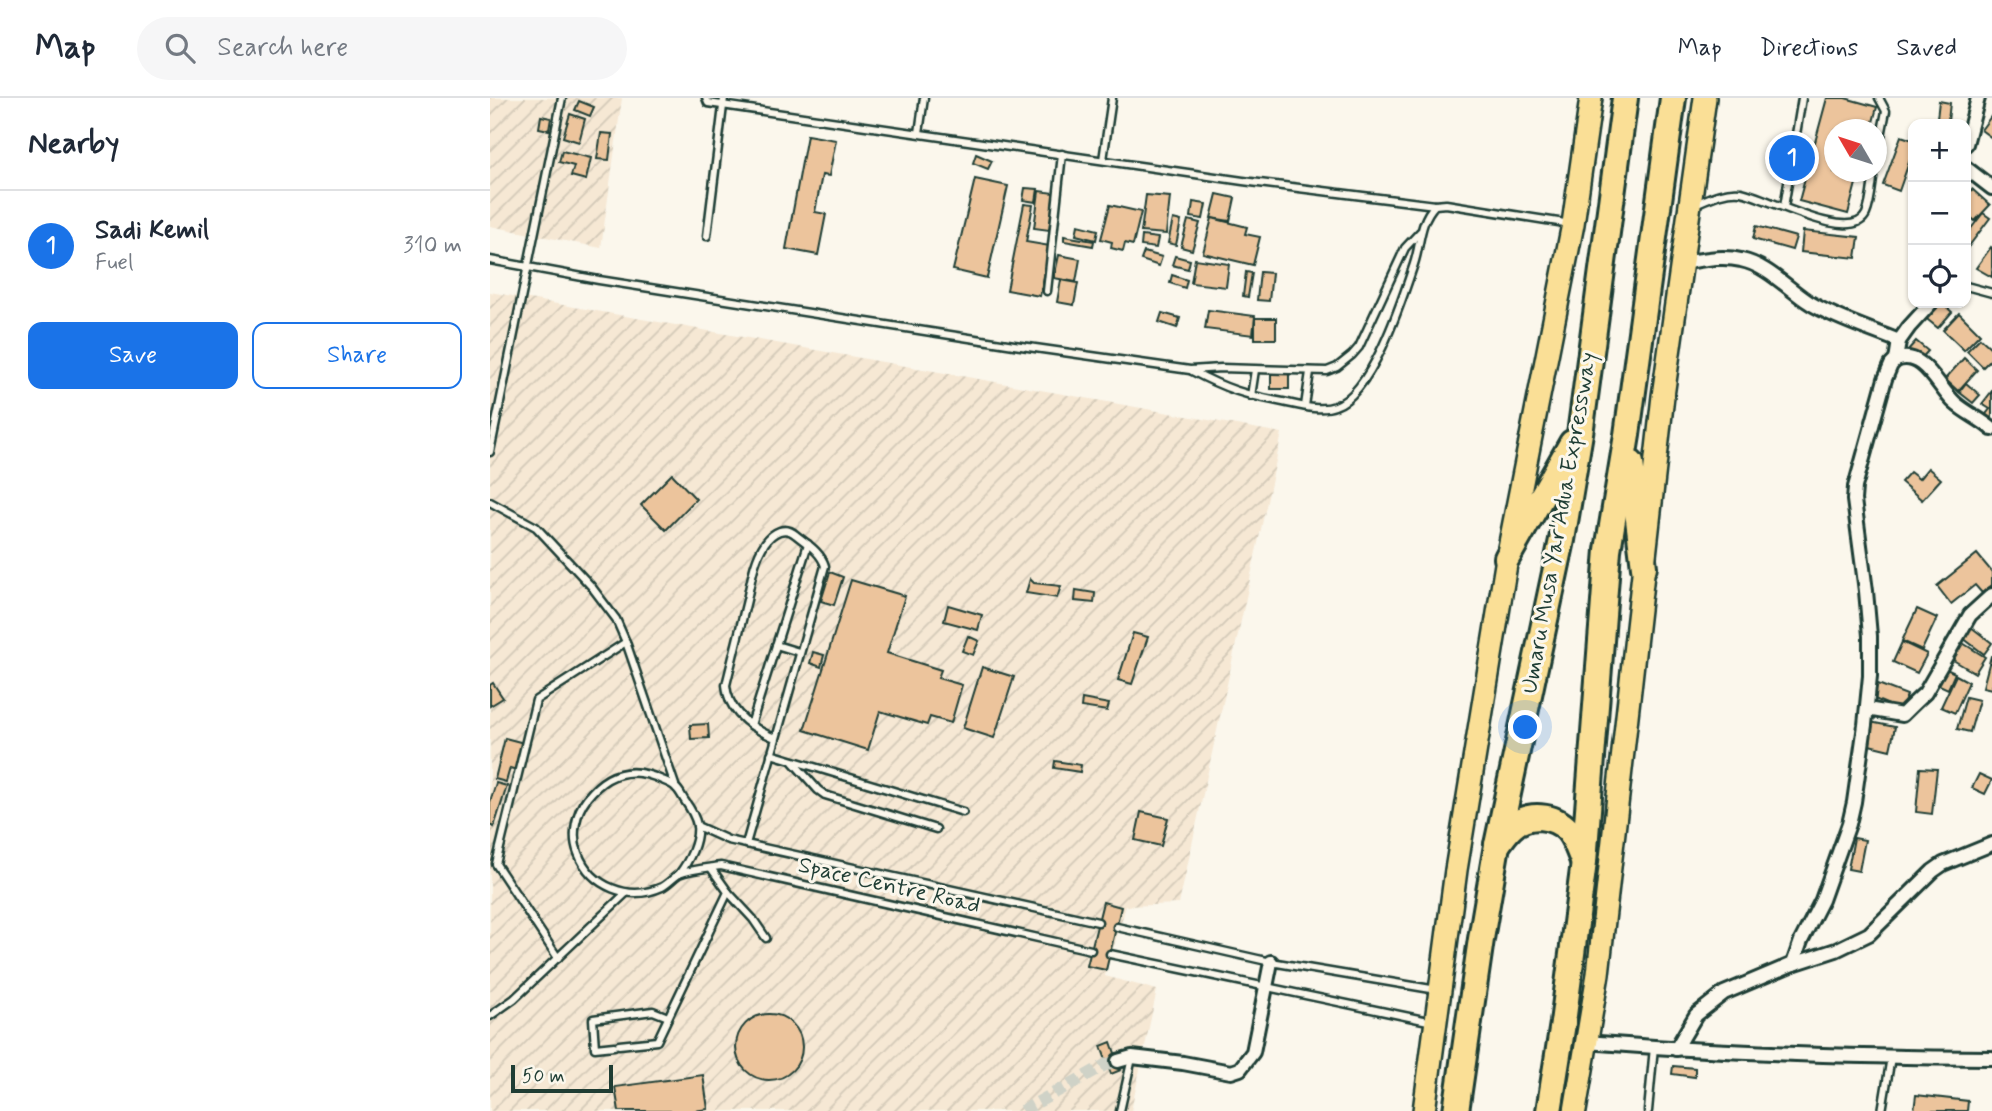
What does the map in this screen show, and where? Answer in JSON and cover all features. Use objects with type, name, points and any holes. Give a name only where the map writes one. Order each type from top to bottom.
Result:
[{"type":"highway","name":"Umaru Musa Yar'Adua Expressway","points":[[1424,1111],[1458,856],[1507,558],[1573,224],[1591,98]]},
{"type":"highway","points":[[1611,98],[1615,165]]},
{"type":"highway","name":"Umaru Musa Yar'Adua Expressway","points":[[1456,1111],[1497,845],[1562,540],[1581,427],[1625,98]]},
{"type":"highway","name":"Umaru Musa Yar'Adua Expressway","points":[[1549,1111],[1584,862],[1608,550],[1627,435],[1673,98]]},
{"type":"highway","points":[[1662,180],[1691,98]]},
{"type":"highway","points":[[1575,1111],[1598,974],[1662,396],[1705,98]]},
{"type":"highway","points":[[1507,558],[1581,427]]},
{"type":"highway","points":[[1627,435],[1644,567]]},
{"type":"highway","points":[[1497,845],[1513,826],[1525,819],[1541,817],[1556,820],[1570,832],[1584,862]]},
{"type":"street","points":[[1971,125],[1978,98]]},
{"type":"street","points":[[1971,172],[1992,188]]},
{"type":"street","points":[[1682,263],[1723,258],[1743,260],[1762,269],[1811,304],[1899,341]]},
{"type":"street","points":[[1896,360],[1899,341],[1926,308]]},
{"type":"street","points":[[1793,964],[1801,941],[1822,900],[1854,802],[1870,676],[1870,636],[1854,500],[1855,487],[1891,365],[1896,360],[1909,358],[1923,365],[1957,406],[1992,429]]},
{"type":"street","points":[[1867,709],[1902,715],[1915,704],[1925,693],[1970,615],[1992,595]]},
{"type":"street","points":[[1676,1049],[1696,1015],[1724,993],[1793,964],[1836,950],[1869,934],[1933,871],[1943,864],[1992,844]]},
{"type":"street","points":[[1118,1060],[1132,1057],[1231,1072],[1240,1069],[1252,1052],[1271,961]]},
{"type":"street","points":[[1586,1042],[1676,1049],[1992,1058]]},
{"type":"lane","points":[[490,452],[562,98]]},
{"type":"lane","points":[[706,98],[708,103],[724,101],[1243,181],[1435,205],[1446,204],[1573,224]]},
{"type":"lane","points":[[919,133],[923,98]]},
{"type":"lane","points":[[1103,160],[1112,98]]},
{"type":"lane","points":[[1784,207],[1802,98]]},
{"type":"lane","points":[[1879,98],[1886,111],[1885,119]]},
{"type":"lane","points":[[708,236],[724,101]]},
{"type":"lane","points":[[1047,291],[1062,154]]},
{"type":"lane","points":[[1690,206],[1729,192],[1740,192],[1811,218],[1844,225],[1859,222],[1866,215],[1872,182]]},
{"type":"lane","points":[[1190,370],[1223,387],[1251,396],[1306,406],[1338,406],[1362,384],[1386,339],[1418,252],[1420,232],[1428,212],[1435,205]]},
{"type":"lane","points":[[490,260],[666,290],[1190,370],[1221,368],[1310,372],[1327,371],[1337,367],[1352,355],[1359,346],[1405,248],[1420,232]]},
{"type":"lane","points":[[1971,287],[1992,293]]},
{"type":"lane","points":[[1251,396],[1255,370]]},
{"type":"lane","points":[[1306,406],[1310,372]]},
{"type":"lane","points":[[490,502],[536,527],[566,558],[616,619],[675,785],[693,813],[697,826],[690,860],[680,874],[664,886],[645,893],[626,893],[603,884],[587,870],[577,851],[574,831],[580,807],[597,785],[617,774],[645,772],[675,785]]},
{"type":"lane","points":[[746,844],[825,566],[817,552],[786,529],[779,530],[764,544],[757,559],[726,685],[730,702],[737,713],[761,732],[775,738]]},
{"type":"lane","points":[[751,725],[808,544]]},
{"type":"lane","points":[[558,958],[496,864],[536,701],[626,642]]},
{"type":"lane","points":[[776,645],[799,652]]},
{"type":"lane","points":[[771,754],[963,812]]},
{"type":"lane","points":[[791,760],[825,795],[936,829]]},
{"type":"lane","name":"Space Centre Road","points":[[697,826],[728,840],[1098,922]]},
{"type":"lane","name":"Space Centre Road","points":[[680,874],[721,866],[1091,950]]},
{"type":"lane","points":[[711,868],[766,938]]},
{"type":"lane","points":[[668,1017],[653,1011],[593,1019],[595,1048],[657,1041],[728,892]]},
{"type":"lane","points":[[490,1016],[514,999],[626,893]]},
{"type":"lane","points":[[1116,926],[1271,961],[1439,990]]},
{"type":"lane","points":[[1110,954],[1434,1022]]},
{"type":"lane","points":[[1648,1111],[1654,1047]]},
{"type":"lane","points":[[1120,1111],[1132,1057]]},
{"type":"lane","points":[[1882,1111],[1891,1057]]},
{"type":"shaded area","points":[[490,98],[622,98],[601,248],[490,226]]},
{"type":"shaded area","points":[[490,292],[1282,433],[1179,904],[1126,906],[1105,976],[1157,990],[1131,1111],[490,1111]]},
{"type":"building","points":[[1827,98],[1845,98],[1877,107],[1874,119],[1824,119],[1824,182],[1856,182],[1848,214],[1799,201]]},
{"type":"building","points":[[579,101],[594,107],[590,116],[575,110]]},
{"type":"building","points":[[1939,101],[1950,103],[1948,119],[1937,119]]},
{"type":"building","points":[[570,114],[585,119],[579,142],[563,137]]},
{"type":"building","points":[[1992,115],[1992,138],[1981,130]]},
{"type":"building","points":[[541,116],[551,118],[549,130],[539,128]]},
{"type":"building","points":[[601,133],[612,134],[609,160],[597,159]]},
{"type":"building","points":[[807,135],[836,140],[829,176],[822,175],[815,212],[826,214],[818,255],[786,249]]},
{"type":"building","points":[[1901,136],[1908,138],[1908,165],[1899,191],[1883,185],[1887,182],[1887,174]]},
{"type":"building","points":[[562,151],[591,158],[586,180],[571,176],[574,166],[559,162]]},
{"type":"building","points":[[976,154],[992,161],[988,169],[973,163]]},
{"type":"building","points":[[975,179],[1008,186],[987,278],[953,270]]},
{"type":"building","points":[[1025,188],[1038,189],[1036,202],[1023,200]]},
{"type":"building","points":[[1971,190],[1990,205],[1975,221],[1971,217]]},
{"type":"building","points":[[1039,191],[1054,193],[1049,230],[1034,228]]},
{"type":"building","points":[[1217,194],[1235,198],[1230,221],[1211,218]]},
{"type":"building","points":[[1146,195],[1170,197],[1166,234],[1141,232]]},
{"type":"building","points":[[1193,202],[1206,204],[1203,219],[1191,217]]},
{"type":"building","points":[[1024,204],[1033,205],[1026,242],[1050,246],[1040,296],[1007,290]]},
{"type":"building","points":[[1110,205],[1141,212],[1133,245],[1125,243],[1123,251],[1111,248],[1112,242],[1101,239]]},
{"type":"building","points":[[1983,213],[1990,218],[1971,243],[1971,229]]},
{"type":"building","points":[[1212,218],[1247,227],[1245,234],[1260,237],[1253,265],[1203,253]]},
{"type":"building","points":[[1173,219],[1181,221],[1176,245],[1168,243]]},
{"type":"building","points":[[1188,220],[1200,223],[1192,250],[1181,247]]},
{"type":"building","points":[[1078,225],[1098,230],[1096,240],[1076,235]]},
{"type":"building","points":[[1756,226],[1796,237],[1792,250],[1753,239]]},
{"type":"building","points":[[1803,231],[1859,237],[1856,258],[1801,252]]},
{"type":"building","points":[[1064,236],[1094,241],[1093,246],[1064,241]]},
{"type":"building","points":[[1142,236],[1158,238],[1156,248],[1141,246]]},
{"type":"building","points":[[1992,248],[1992,277],[1976,268]]},
{"type":"building","points":[[1144,252],[1162,257],[1159,266],[1141,260]]},
{"type":"building","points":[[1059,255],[1080,259],[1076,282],[1054,278]]},
{"type":"building","points":[[1175,256],[1190,260],[1188,269],[1172,265]]},
{"type":"building","points":[[1195,259],[1229,264],[1226,287],[1191,283]]},
{"type":"building","points":[[1246,272],[1252,273],[1248,297],[1243,296]]},
{"type":"building","points":[[1260,272],[1272,273],[1269,301],[1257,300]]},
{"type":"building","points":[[1172,275],[1187,280],[1185,288],[1170,283]]},
{"type":"building","points":[[1061,280],[1078,283],[1074,305],[1057,302]]},
{"type":"building","points":[[1930,308],[1948,308],[1952,312],[1938,328],[1923,316]]},
{"type":"building","points":[[1208,310],[1255,316],[1253,335],[1205,329]]},
{"type":"building","points":[[1162,313],[1180,318],[1177,328],[1159,322]]},
{"type":"building","points":[[1959,313],[1980,334],[1964,350],[1943,330]]},
{"type":"building","points":[[1255,318],[1276,318],[1276,339],[1255,339]]},
{"type":"building","points":[[1980,338],[1992,349],[1992,358],[1983,367],[1967,351]]},
{"type":"building","points":[[1916,341],[1928,351],[1919,361],[1907,351]]},
{"type":"building","points":[[1964,358],[1977,370],[1958,391],[1945,379]]},
{"type":"building","points":[[1271,372],[1289,372],[1289,389],[1271,389]]},
{"type":"building","points":[[1966,383],[1980,395],[1973,403],[1959,392]]},
{"type":"building","points":[[1992,391],[1990,423],[1983,418],[1990,409],[1982,404]]},
{"type":"building","points":[[1928,468],[1941,479],[1922,500],[1901,482],[1910,472],[1919,479]]},
{"type":"building","points":[[672,474],[696,499],[666,530],[641,505]]},
{"type":"building","points":[[1977,554],[1992,572],[1992,585],[1982,593],[1975,585],[1951,604],[1937,586]]},
{"type":"building","points":[[830,572],[843,577],[834,605],[821,601]]},
{"type":"building","points":[[1030,579],[1034,583],[1061,586],[1057,598],[1026,593]]},
{"type":"building","points":[[851,580],[905,596],[887,653],[941,670],[938,678],[962,685],[951,723],[930,717],[927,725],[880,711],[868,750],[804,730]]},
{"type":"building","points":[[1076,590],[1095,593],[1094,603],[1075,601]]},
{"type":"building","points":[[948,605],[982,615],[978,630],[944,621]]},
{"type":"building","points":[[1917,609],[1937,618],[1922,650],[1902,641]]},
{"type":"building","points":[[1971,627],[1992,643],[1984,654],[1963,638]]},
{"type":"building","points":[[1133,633],[1148,637],[1132,684],[1118,680]]},
{"type":"building","points":[[968,636],[979,641],[973,655],[962,651]]},
{"type":"building","points":[[1958,640],[1985,657],[1975,673],[1948,657]]},
{"type":"building","points":[[1902,642],[1927,654],[1917,673],[1893,662]]},
{"type":"building","points":[[813,652],[824,655],[821,667],[810,663]]},
{"type":"building","points":[[1992,656],[1992,689],[1983,687]]},
{"type":"building","points":[[982,667],[1014,677],[994,738],[963,728]]},
{"type":"building","points":[[1942,667],[1955,673],[1948,689],[1935,683]]},
{"type":"building","points":[[1956,675],[1969,682],[1955,713],[1941,707]]},
{"type":"building","points":[[493,683],[503,698],[490,706],[490,685]]},
{"type":"building","points":[[1878,684],[1907,695],[1901,710],[1872,698]]},
{"type":"building","points":[[1966,697],[1979,700],[1970,732],[1957,729]]},
{"type":"building","points":[[1082,699],[1109,704],[1107,711],[1081,707]]},
{"type":"building","points":[[1870,722],[1895,727],[1890,750],[1865,744]]},
{"type":"building","points":[[708,724],[709,738],[691,739],[690,725]]},
{"type":"building","points":[[505,738],[524,743],[517,770],[510,768],[506,782],[495,779]]},
{"type":"building","points":[[1055,761],[1081,765],[1080,772],[1054,768]]},
{"type":"building","points":[[1920,768],[1937,769],[1932,814],[1916,812]]},
{"type":"building","points":[[1979,774],[1992,780],[1985,794],[1972,788]]},
{"type":"building","points":[[496,783],[507,786],[494,827],[490,825],[490,802]]},
{"type":"building","points":[[1141,812],[1168,818],[1161,846],[1135,840]]},
{"type":"building","points":[[1854,838],[1865,840],[1859,871],[1848,869]]},
{"type":"building","points":[[1103,902],[1121,907],[1106,970],[1087,966]]},
{"type":"building","points":[[769,1014],[782,1017],[792,1024],[799,1034],[802,1047],[799,1060],[792,1070],[782,1077],[769,1080],[756,1077],[746,1070],[739,1060],[736,1047],[739,1034],[746,1024],[756,1017]]},
{"type":"building","points":[[1111,1042],[1121,1070],[1111,1074],[1101,1046]]},
{"type":"building","points":[[1673,1066],[1695,1068],[1695,1077],[1672,1074]]},
{"type":"building","points":[[703,1075],[708,1109],[619,1111],[615,1087]]},
{"type":"building","points":[[1916,1095],[1968,1101],[1967,1111],[1914,1111]]},
{"type":"tunnel","points":[[1022,1111],[1107,1064],[1118,1061]]},
{"type":"place","name":"Sadi Kemil","points":[[1792,158]]}]
